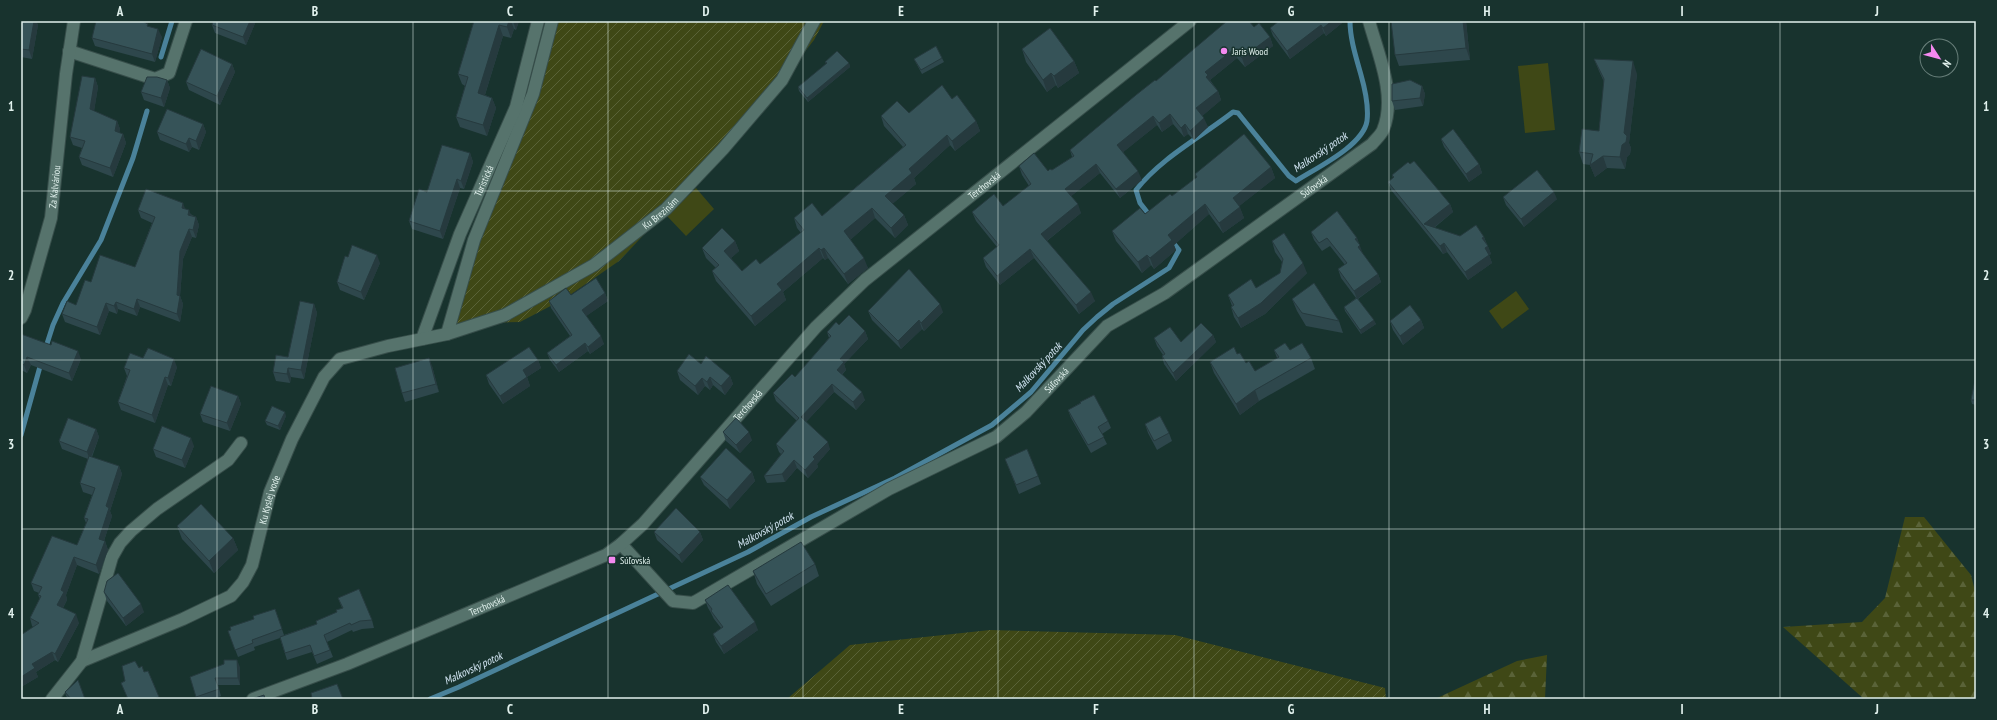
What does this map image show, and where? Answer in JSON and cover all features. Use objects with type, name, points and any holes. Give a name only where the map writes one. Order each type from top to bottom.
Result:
[{"type":"street","name":"Za Kalváriou","points":[[21,318],[25,310],[51,218],[69,51],[74,21]]},
{"type":"street","points":[[69,51],[155,79],[169,73],[186,21]]},
{"type":"street","name":"Turistická","points":[[422,338],[460,234],[516,107],[538,21]]},
{"type":"street","name":"Turistická","points":[[447,334],[474,240],[533,94],[552,21]]},
{"type":"street","name":"Ku Brezinám","points":[[447,334],[505,315],[594,265],[666,209],[723,149],[782,80],[814,21]]},
{"type":"street","name":"Terchovská","points":[[253,699],[342,666],[606,555],[621,544],[643,524],[816,327],[865,280],[1190,21]]},
{"type":"street","name":"Súľovská","points":[[621,544],[673,601],[693,603],[889,489],[996,437],[1036,402],[1107,326],[1165,293],[1372,144],[1383,131],[1387,114],[1386,85],[1369,21]]},
{"type":"street","name":"Ku Kyslej vode","points":[[82,661],[183,619],[231,596],[243,582],[252,565],[270,492],[292,439],[324,377],[340,359],[422,338],[447,334]]},
{"type":"street","name":"Ku Kyslej vode","points":[[52,699],[82,661],[112,557],[120,543],[157,509],[228,460],[241,443]]},
{"type":"green space","points":[[553,21],[824,21],[814,40],[745,128],[619,261],[564,299],[520,322],[455,324],[462,275]]},
{"type":"green space","points":[[1548,63],[1555,130],[1525,133],[1518,66]]},
{"type":"green space","points":[[696,188],[714,209],[686,236],[667,216]]},
{"type":"green space","points":[[1516,291],[1529,309],[1502,329],[1489,311]]},
{"type":"green space","points":[[1905,517],[1924,517],[1971,575],[1976,595],[1976,699],[1864,699],[1783,627],[1862,622],[1885,598]]},
{"type":"green space","points":[[990,630],[1175,635],[1385,688],[1386,699],[787,699],[850,645]]},
{"type":"green space","points":[[1547,655],[1545,699],[1435,699],[1517,661]]},
{"type":"building","points":[[21,21],[34,21],[29,50],[21,49]]},
{"type":"building","points":[[96,21],[142,21],[148,24],[147,26],[158,29],[152,54],[92,38]]},
{"type":"building","points":[[213,21],[250,21],[243,37],[212,25]]},
{"type":"building","points":[[474,21],[509,21],[507,27],[499,25],[478,93],[492,98],[483,125],[456,117],[468,77],[458,74]]},
{"type":"building","points":[[1227,21],[1249,21],[1254,27],[1259,23],[1270,37],[1242,58],[1234,49],[1205,72],[1208,75],[1206,77],[1218,91],[1196,108],[1204,118],[1190,131],[1185,124],[1181,128],[1170,114],[1159,123],[1153,116],[1117,145],[1138,171],[1116,189],[1096,164],[1065,189],[1078,204],[1041,234],[1091,292],[1076,305],[1030,249],[997,276],[983,258],[999,245],[972,212],[994,194],[1003,206],[1031,184],[1019,166],[1034,153],[1048,171],[1074,156],[1070,150],[1136,95],[1155,80],[1156,81]]},
{"type":"building","points":[[1279,21],[1332,21],[1323,28],[1321,25],[1287,51],[1270,28]]},
{"type":"building","points":[[1391,21],[1463,21],[1466,48],[1395,55]]},
{"type":"building","points":[[1050,28],[1074,61],[1054,76],[1051,73],[1043,80],[1022,49]]},
{"type":"building","points":[[936,46],[942,58],[921,70],[914,59]]},
{"type":"building","points":[[201,49],[232,64],[217,96],[186,82]]},
{"type":"building","points":[[837,51],[849,63],[807,98],[798,87],[827,63],[825,62]]},
{"type":"building","points":[[1594,59],[1633,61],[1624,133],[1627,136],[1626,142],[1622,145],[1620,157],[1603,156],[1590,165],[1593,154],[1579,152],[1582,129],[1599,131],[1604,79]]},
{"type":"building","points":[[82,76],[95,78],[90,109],[117,121],[115,131],[123,134],[110,168],[79,157],[85,141],[70,137]]},
{"type":"building","points":[[147,77],[157,77],[167,80],[161,98],[141,92]]},
{"type":"building","points":[[1410,80],[1422,86],[1420,98],[1392,101],[1392,84]]},
{"type":"building","points":[[942,85],[952,99],[957,95],[976,121],[952,141],[947,135],[909,169],[912,173],[885,196],[904,215],[891,228],[872,208],[844,231],[864,258],[844,274],[824,248],[821,250],[819,248],[777,284],[782,290],[751,316],[712,271],[719,265],[702,248],[722,228],[735,241],[724,251],[742,271],[756,259],[760,264],[804,230],[794,218],[812,203],[822,216],[906,145],[881,116],[897,101],[909,113]]},
{"type":"building","points":[[167,109],[203,124],[196,141],[189,138],[186,144],[157,132]]},
{"type":"building","points":[[1453,129],[1479,164],[1466,174],[1441,139]]},
{"type":"building","points":[[1244,134],[1271,167],[1233,198],[1240,207],[1219,223],[1205,204],[1168,235],[1172,240],[1150,258],[1147,255],[1138,262],[1112,231],[1140,208],[1145,214],[1170,194],[1172,196],[1197,177],[1195,174]]},
{"type":"building","points":[[442,145],[470,153],[461,181],[457,179],[440,231],[409,221],[419,189],[427,192]]},
{"type":"building","points":[[1414,161],[1450,204],[1424,224],[1460,236],[1476,225],[1484,237],[1482,238],[1488,246],[1485,248],[1489,255],[1465,272],[1444,243],[1440,246],[1388,182],[1394,177],[1392,175],[1408,162],[1410,164]]},
{"type":"building","points":[[1537,170],[1554,192],[1521,219],[1503,197]]},
{"type":"building","points":[[146,189],[183,203],[182,208],[189,210],[188,215],[196,217],[193,230],[189,229],[180,251],[177,295],[180,296],[177,314],[137,299],[134,309],[116,302],[114,306],[106,303],[97,327],[62,314],[67,301],[76,305],[85,280],[91,282],[100,255],[135,267],[155,217],[138,210]]},
{"type":"building","points":[[1337,211],[1357,238],[1355,239],[1360,245],[1358,247],[1378,274],[1354,291],[1338,269],[1347,263],[1327,238],[1319,243],[1311,232]]},
{"type":"building","points":[[1284,233],[1303,263],[1261,303],[1238,318],[1231,307],[1234,305],[1228,295],[1251,279],[1256,288],[1280,273],[1283,259],[1272,241]]},
{"type":"building","points":[[352,245],[377,255],[361,292],[337,282],[345,256],[348,257]]},
{"type":"building","points":[[909,269],[940,304],[921,323],[919,320],[898,341],[868,311]]},
{"type":"building","points":[[596,278],[605,293],[582,310],[601,336],[588,347],[585,343],[556,365],[547,353],[572,335],[549,301],[566,288],[571,295]]},
{"type":"building","points":[[1314,283],[1339,321],[1302,313],[1292,299]]},
{"type":"building","points":[[1357,298],[1374,320],[1360,330],[1344,307]]},
{"type":"building","points":[[300,301],[314,304],[301,370],[288,368],[287,374],[273,372],[276,355],[288,357]]},
{"type":"building","points":[[1410,305],[1421,320],[1400,336],[1390,321]]},
{"type":"building","points":[[849,315],[865,331],[840,359],[844,362],[837,370],[862,392],[853,402],[832,384],[801,417],[828,442],[813,457],[815,459],[805,470],[794,460],[782,474],[764,476],[784,451],[776,444],[799,418],[773,393],[792,374],[795,377],[831,336],[827,332],[836,322],[839,325]]},
{"type":"building","points":[[1201,323],[1213,335],[1173,373],[1162,356],[1165,354],[1154,338],[1170,327],[1181,342]]},
{"type":"building","points":[[21,334],[51,345],[52,341],[78,351],[69,373],[27,357],[24,365],[21,363]]},
{"type":"building","points":[[1285,343],[1290,350],[1302,343],[1311,358],[1255,390],[1236,404],[1210,362],[1234,347],[1237,354],[1240,353],[1246,363],[1249,361],[1255,371],[1279,357],[1274,350]]},
{"type":"building","points":[[529,347],[538,360],[523,370],[527,377],[500,396],[486,375]]},
{"type":"building","points":[[148,348],[174,359],[168,378],[165,377],[152,415],[118,402],[130,370],[124,368],[130,353],[143,358]]},
{"type":"building","points":[[689,354],[701,364],[706,356],[730,376],[721,386],[710,377],[707,382],[702,378],[695,386],[677,371]]},
{"type":"building","points":[[429,358],[436,384],[402,393],[395,368]]},
{"type":"building","points":[[1975,380],[1976,400],[1971,400]]},
{"type":"building","points":[[211,386],[238,396],[227,423],[200,414]]},
{"type":"building","points":[[1094,395],[1108,421],[1098,427],[1104,437],[1088,445],[1068,410]]},
{"type":"building","points":[[272,406],[285,412],[278,426],[265,421]]},
{"type":"building","points":[[1160,416],[1169,433],[1154,441],[1145,424]]},
{"type":"building","points":[[68,418],[96,429],[87,452],[59,441]]},
{"type":"building","points":[[736,418],[749,432],[736,445],[723,432]]},
{"type":"building","points":[[162,426],[191,438],[182,460],[153,449]]},
{"type":"building","points":[[726,448],[752,472],[727,500],[700,477]]},
{"type":"building","points":[[1027,449],[1038,476],[1016,485],[1005,459]]},
{"type":"building","points":[[89,456],[119,466],[106,506],[109,508],[99,539],[105,541],[96,565],[74,557],[61,590],[64,592],[57,605],[76,614],[55,654],[52,652],[32,664],[35,668],[21,677],[21,635],[39,623],[30,618],[41,596],[38,595],[42,587],[31,583],[52,536],[77,545],[88,519],[84,518],[95,488],[80,483]]},
{"type":"building","points":[[201,504],[233,538],[209,561],[177,526]]},
{"type":"building","points":[[676,508],[700,532],[679,555],[654,532]]},
{"type":"building","points":[[801,542],[815,564],[766,594],[753,571]]},
{"type":"building","points":[[118,573],[141,604],[123,618],[104,592],[107,581]]},
{"type":"building","points":[[728,585],[755,622],[721,646],[713,634],[723,627],[705,600]]},
{"type":"building","points":[[359,589],[372,620],[360,621],[351,625],[350,623],[324,635],[330,650],[314,656],[310,645],[285,653],[280,637],[317,624],[316,621],[337,612],[336,610],[343,608],[338,598]]},
{"type":"building","points":[[275,609],[282,629],[252,640],[253,643],[235,650],[228,631],[231,630],[230,627],[254,619],[253,616]]},
{"type":"building","points":[[224,660],[237,660],[238,678],[215,678],[219,689],[196,697],[190,677],[224,664]]},
{"type":"building","points":[[135,661],[139,668],[142,666],[144,672],[148,671],[159,697],[154,699],[128,699],[121,683],[125,681],[122,666]]},
{"type":"building","points":[[78,680],[85,699],[71,699],[65,692]]},
{"type":"building","points":[[337,684],[343,699],[312,699],[311,693]]},
{"type":"building","points":[[264,695],[265,699],[252,699]]},
{"type":"waterway","points":[[161,57],[172,21]]},
{"type":"waterway","name":"Malkovský potok","points":[[1151,217],[1140,203],[1136,190],[1146,178],[1169,158],[1233,112],[1238,113],[1289,176],[1296,181],[1338,156],[1348,148],[1364,130],[1367,121],[1365,91],[1355,55],[1350,21]]},
{"type":"waterway","points":[[45,350],[53,325],[63,303],[101,240],[133,158],[147,111]]},
{"type":"waterway","name":"Malkovský potok","points":[[430,699],[459,687],[748,552],[811,517],[895,478],[992,425],[1031,392],[1083,330],[1097,317],[1113,304],[1169,268],[1179,250],[1171,240]]},
{"type":"waterway","points":[[21,435],[41,363]]},
{"type":"place","name":"Jaris Wood","points":[[1224,51]]},
{"type":"place","name":"Súľovská","points":[[612,560]]}]
